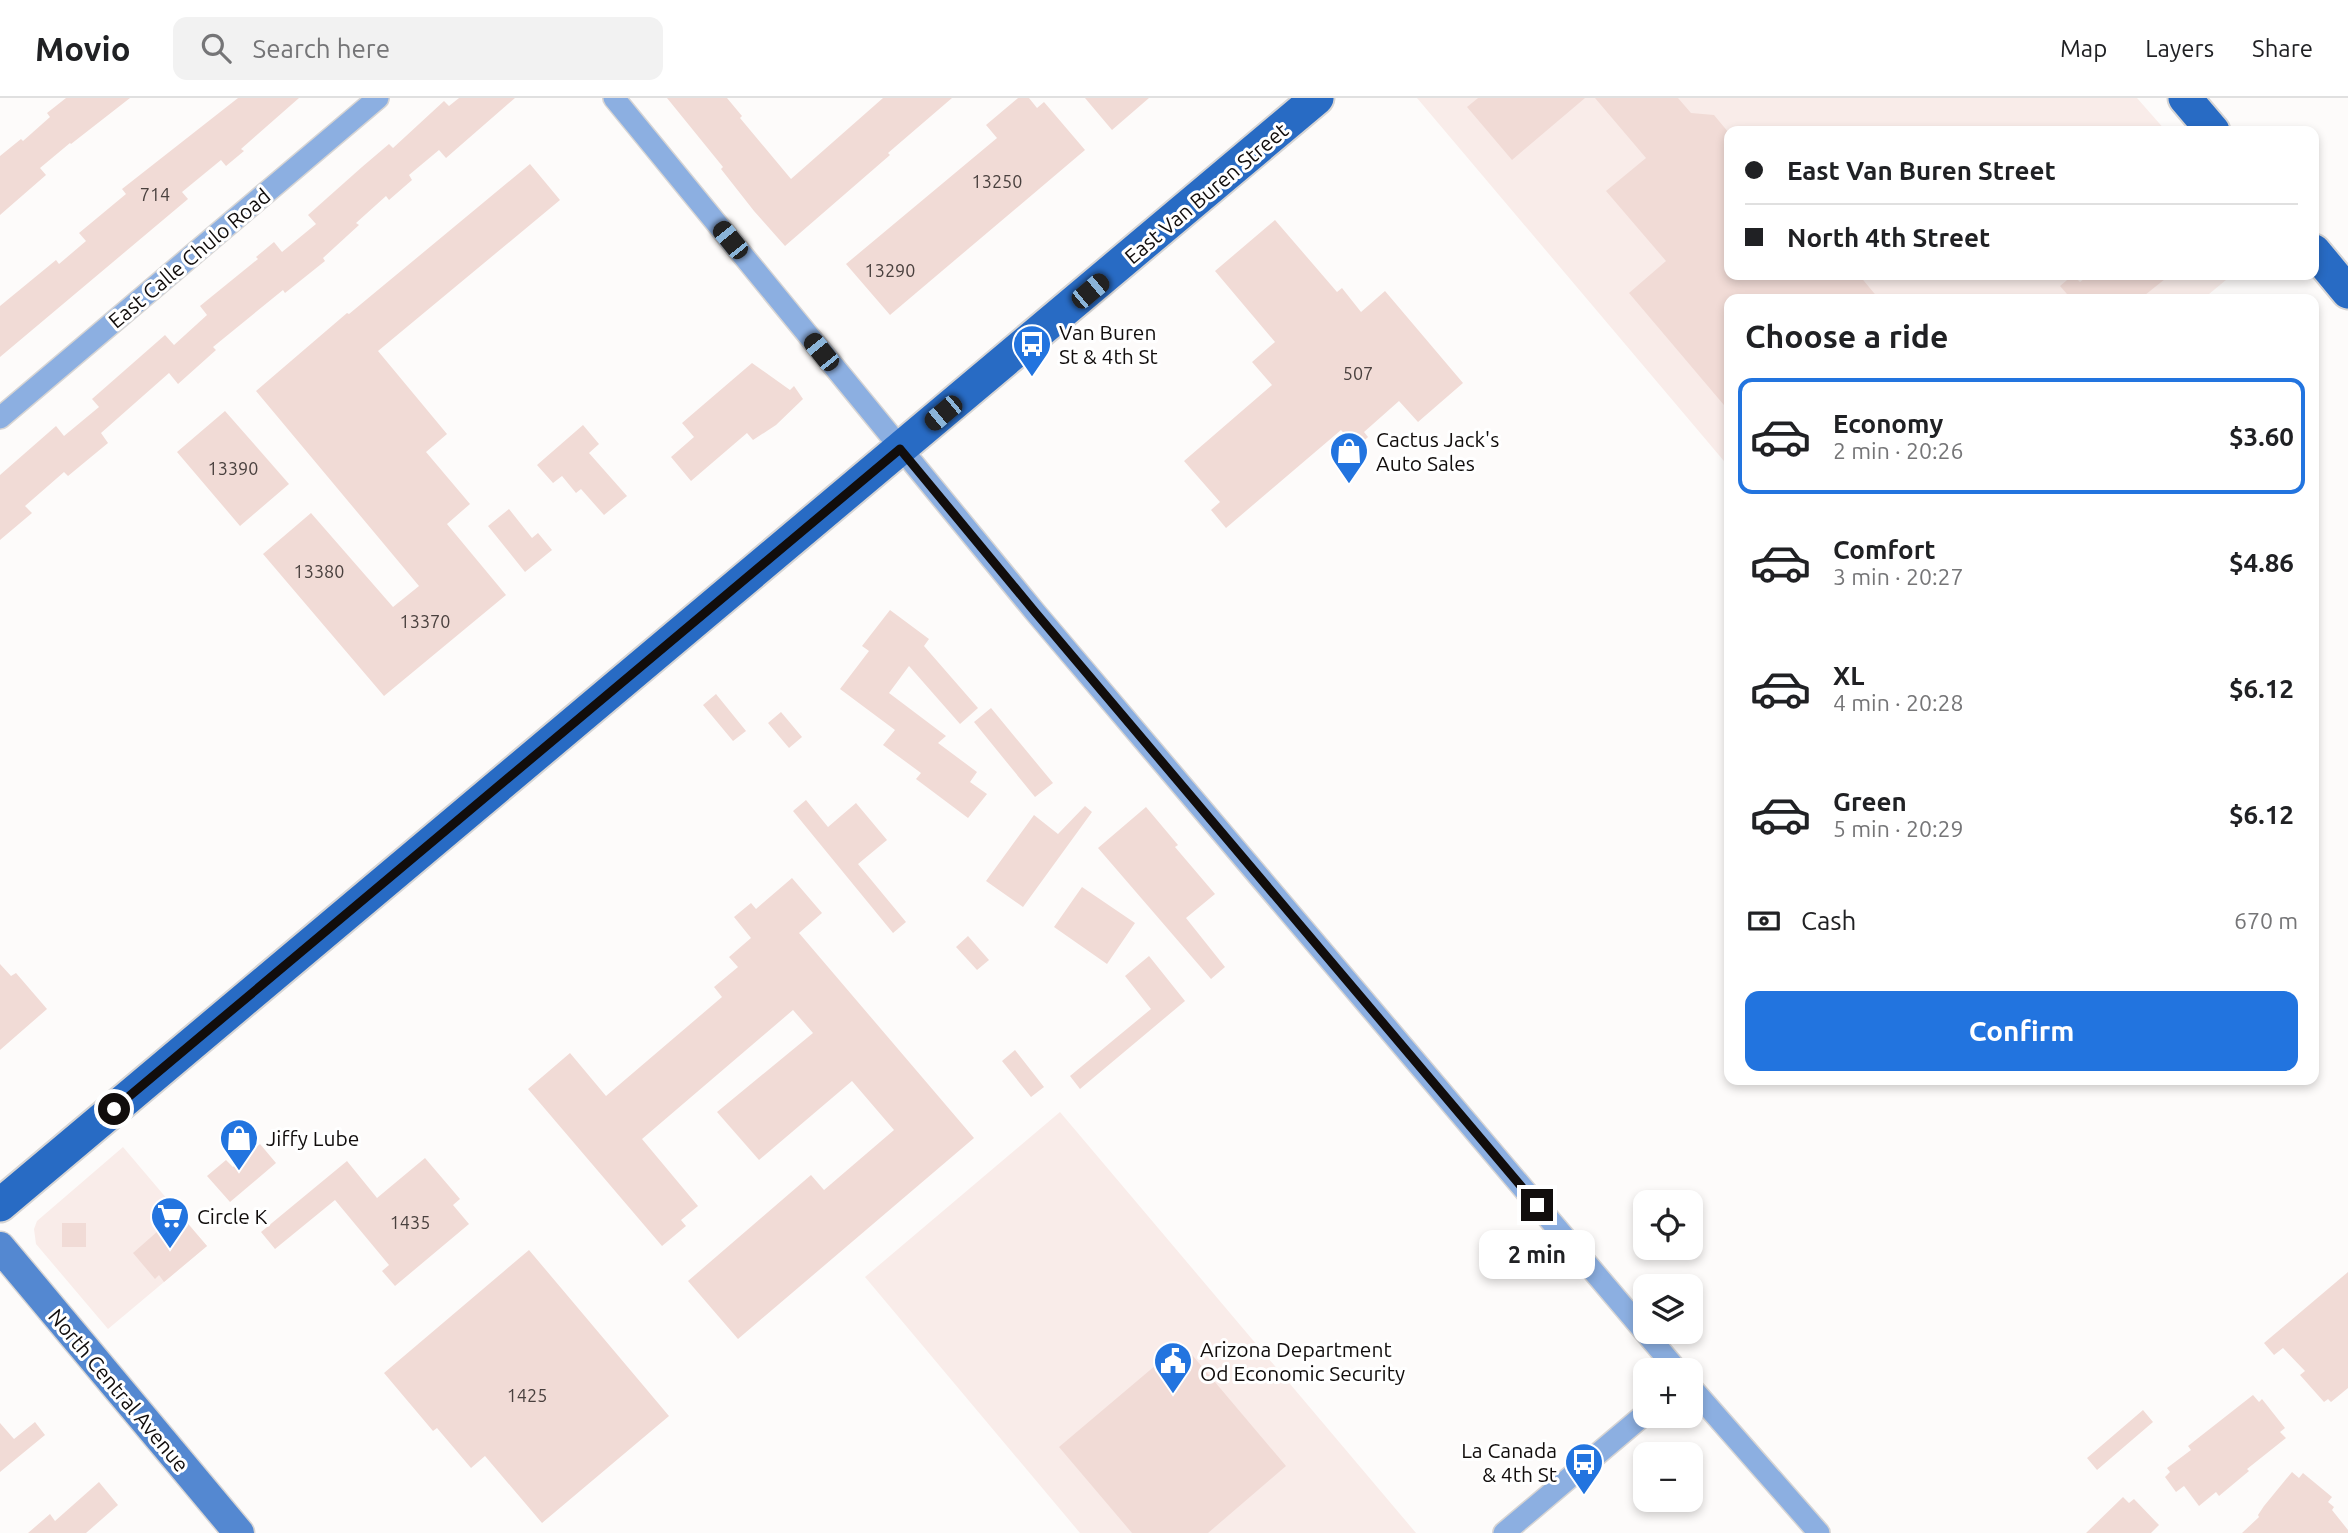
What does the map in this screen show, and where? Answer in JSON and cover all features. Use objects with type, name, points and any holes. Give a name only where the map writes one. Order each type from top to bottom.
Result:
[{"type":"main road","name":"East Van Buren Street","points":[[0,1205],[1317,98]]},
{"type":"main road","points":[[2185,98],[2209,126]]},
{"type":"main road","points":[[2319,257],[2348,292]]},
{"type":"street","name":"East Calle Chulo Road","points":[[0,418],[378,98]]},
{"type":"street","points":[[614,98],[1035,612],[1667,1358]]},
{"type":"street","name":"North Central Avenue","points":[[0,1247],[239,1533]]},
{"type":"street","points":[[1703,1401],[1819,1533]]},
{"type":"street","points":[[1504,1533],[1633,1424]]},
{"type":"shaded area","points":[[1417,98],[2137,98],[2162,126],[1724,126],[1724,280],[2226,280],[2209,294],[1724,294],[1724,461]]},
{"type":"shaded area","points":[[1060,1112],[1416,1533],[1080,1533],[865,1277]]},
{"type":"shaded area","points":[[123,1147],[207,1246],[108,1329],[36,1244],[34,1229],[37,1221]]},
{"type":"building","points":[[66,98],[130,98],[40,168],[46,175],[0,215],[0,156],[21,139],[23,141],[50,117],[47,113]]},
{"type":"building","points":[[238,98],[299,98],[241,149],[244,151],[226,166],[221,160],[182,192],[188,199],[0,357],[0,306],[56,260],[59,264],[86,241],[79,233],[126,194],[122,189]]},
{"type":"building","points":[[459,98],[515,98],[446,158],[439,150],[409,175],[412,180],[389,200],[386,196],[356,223],[359,225],[323,258],[325,261],[285,293],[283,290],[213,347],[216,350],[178,384],[169,373],[101,433],[108,443],[68,476],[64,472],[25,506],[32,513],[0,540],[0,475],[56,426],[64,436],[99,407],[92,399],[165,335],[174,345],[207,315],[200,306],[258,259],[256,257],[274,242],[282,252],[316,224],[308,215],[362,167],[389,144],[393,148],[444,101],[449,106]]},
{"type":"building","points":[[667,98],[727,98],[742,116],[740,118],[791,179],[883,98],[952,98],[785,246],[754,211],[721,169],[723,167]]},
{"type":"building","points":[[1018,98],[1029,98],[1037,108],[1044,102],[1085,150],[890,315],[846,264],[997,138],[986,125]]},
{"type":"building","points":[[1085,98],[1149,98],[1112,130]]},
{"type":"building","points":[[1478,98],[1585,98],[1512,160],[1467,107]]},
{"type":"building","points":[[1595,98],[1678,98],[1691,113],[1714,115],[1724,127],[1724,280],[1863,280],[1875,294],[1724,294],[1724,405],[1629,293],[1666,261],[1606,191],[1646,158]]},
{"type":"building","points":[[530,164],[560,200],[378,351],[447,434],[426,452],[470,504],[447,524],[506,595],[384,696],[263,554],[311,513],[393,607],[419,586],[256,391]]},
{"type":"building","points":[[1275,220],[1337,292],[1342,288],[1361,312],[1385,291],[1463,383],[1418,422],[1399,401],[1364,432],[1368,437],[1356,448],[1341,430],[1226,528],[1211,510],[1220,502],[1184,461],[1272,385],[1252,362],[1275,342],[1215,271]]},
{"type":"building","points":[[2067,280],[2164,280],[2146,294],[2067,294],[2060,286]]},
{"type":"building","points":[[752,363],[790,390],[794,386],[803,399],[776,425],[753,440],[747,433],[691,481],[671,457],[694,437],[682,423]]},
{"type":"building","points":[[225,411],[289,484],[240,526],[177,452]]},
{"type":"building","points":[[583,425],[599,444],[589,453],[627,496],[604,515],[581,489],[576,493],[562,476],[553,483],[537,465]]},
{"type":"building","points":[[509,509],[532,538],[538,533],[552,550],[525,572],[488,526]]},
{"type":"building","points":[[890,610],[929,639],[924,646],[978,708],[960,724],[909,666],[889,693],[946,736],[938,743],[977,772],[970,782],[987,794],[968,818],[916,779],[921,773],[883,745],[895,730],[840,689],[869,651],[862,646]]},
{"type":"building","points":[[716,694],[746,731],[733,741],[703,705]]},
{"type":"building","points":[[991,708],[1053,783],[1035,797],[974,722]]},
{"type":"building","points":[[781,712],[802,737],[789,748],[768,723]]},
{"type":"building","points":[[806,800],[828,827],[856,803],[887,840],[858,864],[906,922],[893,933],[793,811]]},
{"type":"building","points":[[1085,806],[1092,812],[1023,907],[986,881],[1034,815],[1058,834]]},
{"type":"building","points":[[1146,807],[1178,845],[1175,847],[1215,894],[1186,918],[1225,967],[1211,979],[1098,848]]},
{"type":"building","points":[[792,878],[822,913],[799,933],[974,1138],[738,1339],[688,1281],[811,1175],[824,1190],[894,1130],[852,1081],[759,1160],[717,1112],[813,1033],[793,1010],[642,1139],[698,1206],[681,1220],[686,1226],[662,1246],[528,1089],[570,1053],[606,1096],[722,997],[714,987],[738,967],[729,957],[751,938],[734,917],[751,903],[756,909]]},
{"type":"building","points":[[1082,887],[1135,923],[1107,964],[1054,927]]},
{"type":"building","points":[[968,936],[989,960],[977,970],[956,947]]},
{"type":"building","points":[[1149,956],[1185,1001],[1080,1089],[1070,1076],[1151,1009],[1125,976]]},
{"type":"building","points":[[0,964],[11,976],[16,973],[47,1009],[0,1050]]},
{"type":"building","points":[[1015,1050],[1044,1087],[1031,1097],[1002,1061]]},
{"type":"building","name":"Jiffy Lube","points":[[260,1144],[276,1163],[230,1202],[207,1176],[226,1160],[233,1167]]},
{"type":"building","points":[[425,1158],[460,1199],[453,1205],[469,1224],[395,1286],[382,1271],[389,1265],[335,1200],[275,1249],[261,1232],[347,1161],[377,1198]]},
{"type":"building","name":"Circle K","points":[[183,1218],[207,1246],[164,1282],[159,1275],[155,1279],[133,1253],[167,1223],[174,1219],[177,1223]]},
{"type":"building","points":[[62,1223],[86,1223],[86,1247],[62,1247]]},
{"type":"building","points":[[529,1250],[669,1416],[542,1523],[485,1456],[471,1468],[437,1428],[433,1431],[384,1373]]},
{"type":"building","points":[[2348,1272],[2348,1388],[2331,1402],[2328,1399],[2324,1402],[2300,1375],[2305,1371],[2283,1348],[2274,1355],[2264,1343]]},
{"type":"building","name":"Arizona Department Od Economic Security","points":[[1182,1343],[1286,1466],[1208,1533],[1132,1533],[1059,1447]]},
{"type":"building","points":[[2253,1395],[2259,1402],[2262,1399],[2285,1428],[2280,1432],[2286,1438],[2219,1496],[2216,1492],[2199,1506],[2184,1486],[2176,1492],[2165,1477],[2170,1472],[2167,1468],[2191,1450],[2188,1446]]},
{"type":"building","points":[[2143,1410],[2153,1422],[2097,1470],[2087,1458]]},
{"type":"building","points":[[35,1422],[45,1435],[0,1472],[0,1423],[14,1439]]},
{"type":"building","points":[[2292,1472],[2299,1478],[2303,1473],[2332,1497],[2328,1502],[2334,1507],[2332,1510],[2348,1533],[2242,1533],[2259,1517],[2264,1506]]},
{"type":"building","points":[[99,1482],[118,1505],[86,1533],[28,1533],[50,1514],[55,1521]]},
{"type":"building","points":[[2123,1497],[2129,1503],[2134,1499],[2159,1525],[2151,1533],[2086,1533]]},
{"type":"place","name":"Van Buren St & 4th St","points":[[1032,378]]},
{"type":"place","name":"Cactus Jack's Auto Sales","points":[[1349,485]]},
{"type":"place","name":"Jiffy Lube","points":[[239,1172]]},
{"type":"place","name":"Circle K","points":[[170,1250]]},
{"type":"place","name":"Arizona Department Od Economic Security","points":[[1173,1395]]},
{"type":"place","name":"La Canada & 4th St","points":[[1584,1496]]},
{"type":"route","points":[[114,1109],[900,449],[1537,1205]]}]
